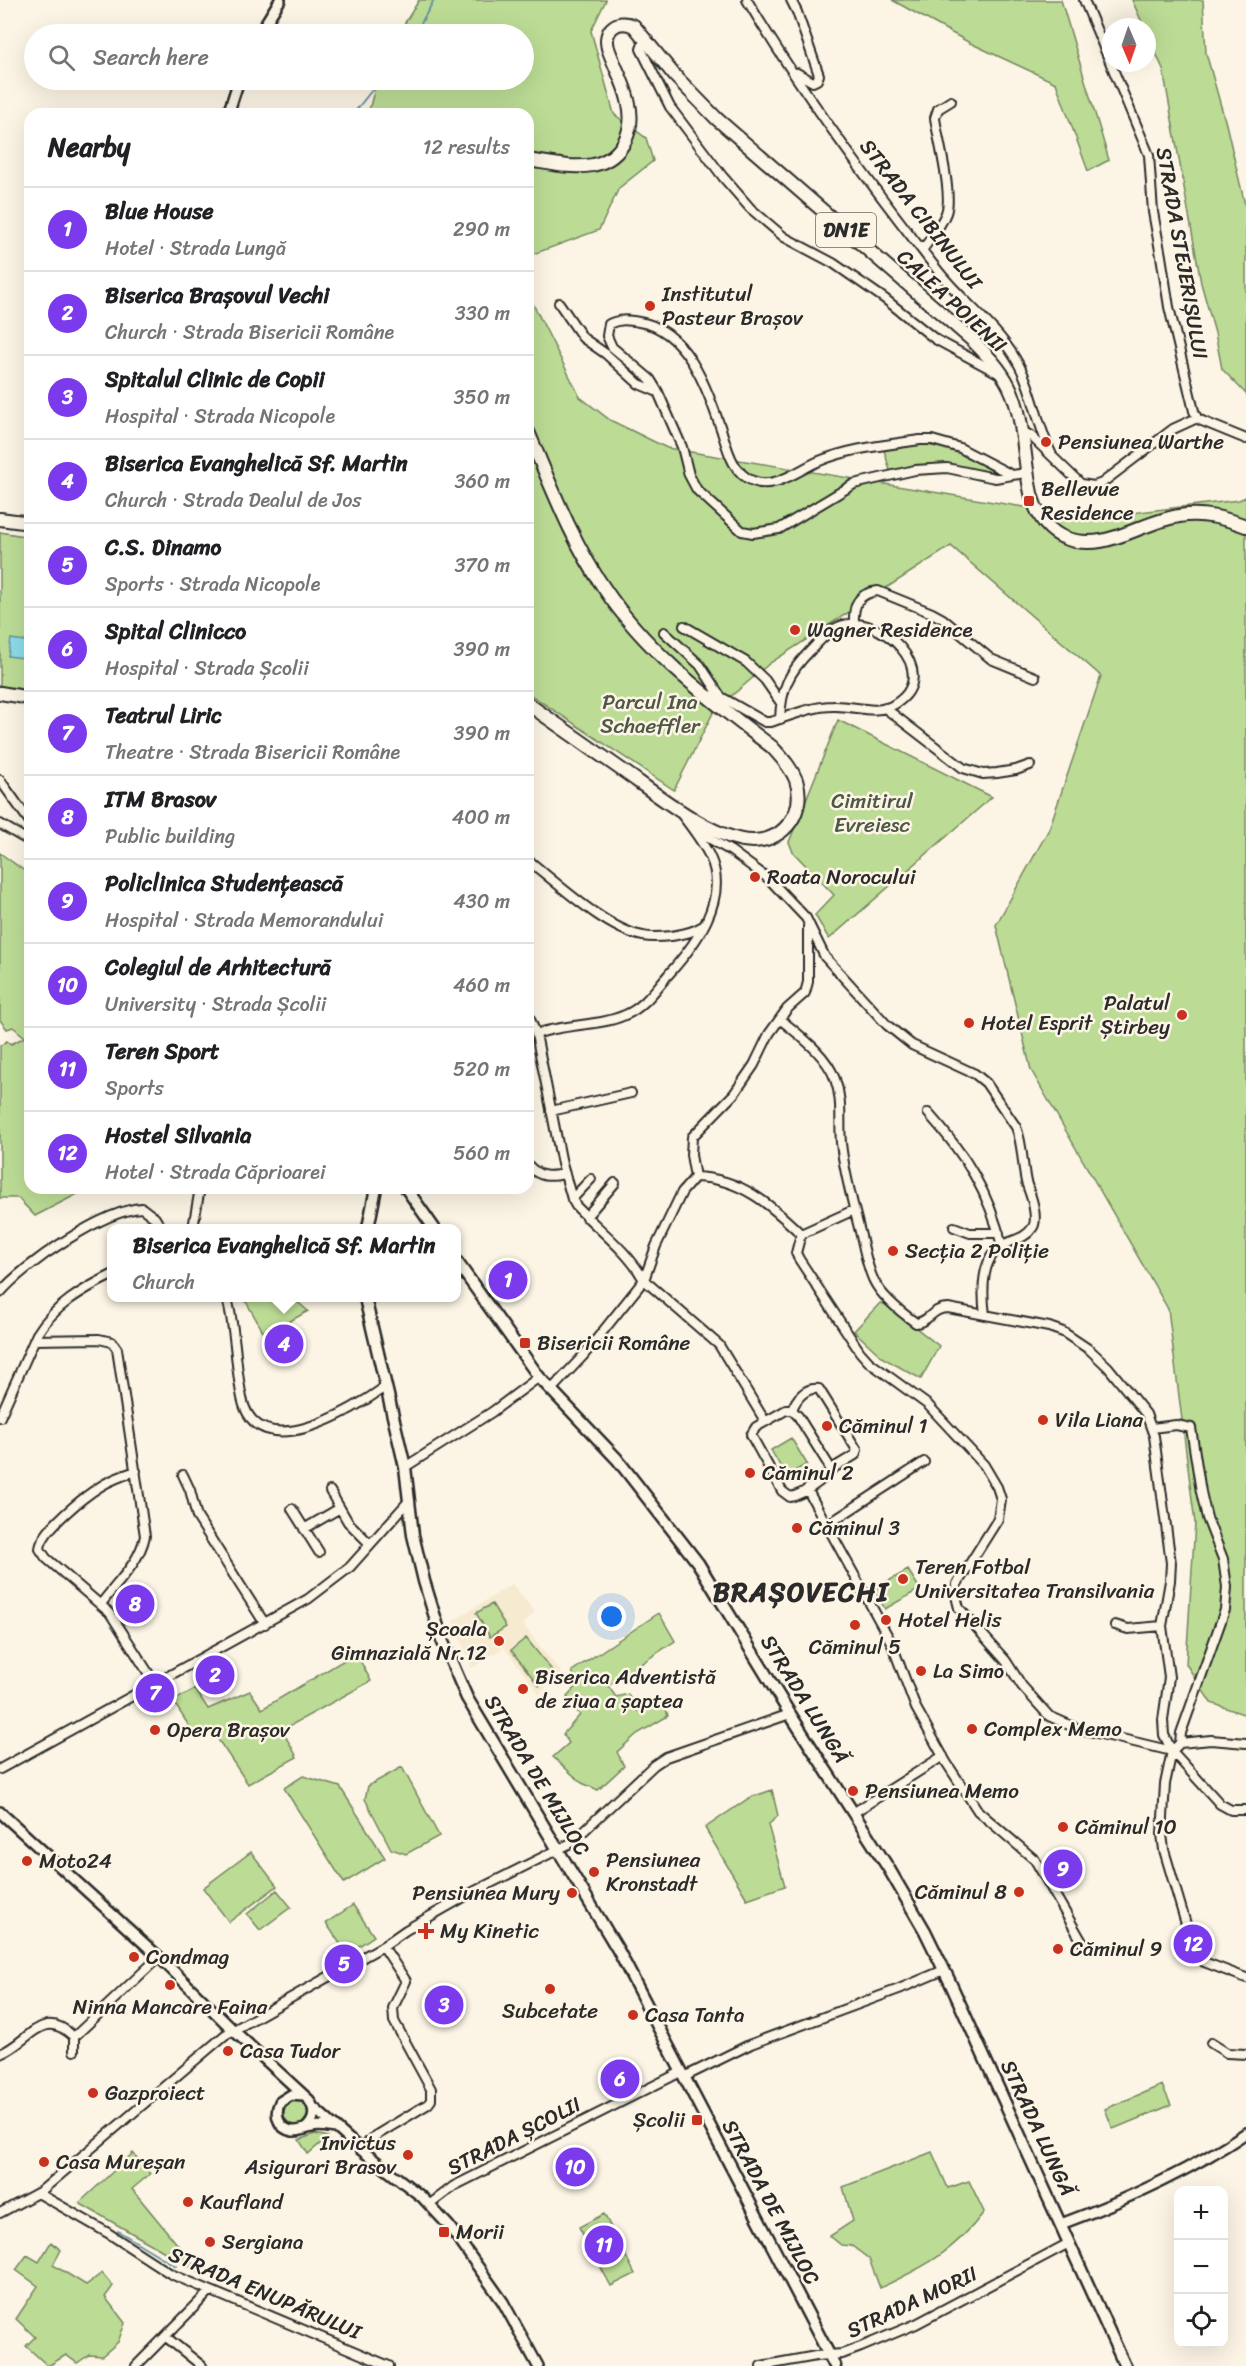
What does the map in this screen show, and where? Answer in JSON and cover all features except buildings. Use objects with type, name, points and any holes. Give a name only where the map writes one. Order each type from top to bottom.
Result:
[{"type":"main road","name":"CALEA POIENII","points":[[534,161],[566,165],[592,165],[607,159],[622,147],[632,119],[628,98],[608,49],[606,35],[613,27],[624,22],[634,26],[680,82],[717,119],[972,340],[1004,376],[1013,395],[1034,503],[1045,525],[1053,532],[1073,541],[1097,543],[1181,516],[1209,515],[1246,526]]},
{"type":"main road","points":[[534,446],[566,522],[604,588],[630,622],[662,657],[772,747],[783,759],[795,778],[799,802],[790,824],[766,839],[756,841],[736,838],[696,826],[678,809],[534,708]]},
{"type":"main road","points":[[0,519],[24,522]]},
{"type":"main road","points":[[0,693],[24,697]]},
{"type":"main road","points":[[369,1224],[375,1194]]},
{"type":"main road","points":[[410,1194],[431,1224]]},
{"type":"main road","name":"STRADA LUNGĂ","points":[[461,1269],[539,1377],[617,1459],[698,1563],[790,1714],[889,1869],[944,1970],[1125,2366]]},
{"type":"main road","name":"STRADA DE MIJLOC","points":[[366,1302],[405,1467],[413,1535],[429,1599],[457,1677],[467,1698],[618,1950],[835,2366]]},
{"type":"street","points":[[265,24],[280,0]]},
{"type":"street","name":"STRADA CIBINULUI","points":[[747,0],[776,49],[858,165],[940,273],[1003,340],[1014,356],[1022,370],[1041,434],[1052,455]]},
{"type":"street","points":[[790,68],[807,80],[818,80],[817,67],[798,12],[791,0]]},
{"type":"street","name":"STRADA STEJERIȘULUI","points":[[1084,0],[1149,155],[1153,212],[1169,307],[1197,418]]},
{"type":"street","points":[[645,38],[641,42],[640,49],[670,108],[750,208],[784,237],[842,269],[885,299],[935,339],[1004,376]]},
{"type":"street","points":[[230,108],[236,90]]},
{"type":"street","points":[[923,249],[946,212],[948,202],[935,118],[938,109],[951,101]]},
{"type":"street","points":[[559,303],[583,338],[606,354],[639,384],[657,392]]},
{"type":"street","points":[[1012,475],[960,448],[933,440],[920,440],[841,454],[819,461],[780,480],[766,483],[753,481],[742,473],[730,458],[700,375],[675,341],[654,324],[616,320],[609,324],[607,336],[612,347],[650,379],[657,392],[682,447],[689,475],[697,490],[742,531],[753,533],[779,529],[855,484],[915,470],[947,468],[995,478],[1027,473]]},
{"type":"street","points":[[1020,430],[1031,436],[1081,484],[1094,486],[1102,483],[1173,429],[1197,418],[1246,439]]},
{"type":"street","points":[[854,623],[857,601],[868,592],[878,591],[943,619],[991,659],[1035,677]]},
{"type":"street","points":[[707,695],[721,697],[758,720],[771,722],[832,705],[877,710],[893,705],[908,692],[913,678],[910,661],[901,648],[885,634],[862,624],[839,626],[827,633],[793,669],[781,703],[780,719]]},
{"type":"street","points":[[684,626],[746,662],[765,680],[781,703]]},
{"type":"street","points":[[664,632],[700,665],[721,697]]},
{"type":"street","points":[[885,708],[963,768],[983,774],[1030,765]]},
{"type":"street","points":[[0,780],[24,814]]},
{"type":"street","points":[[0,824],[24,838]]},
{"type":"street","points":[[696,826],[756,868],[784,894],[807,920],[825,957],[897,1034],[921,1050],[967,1069],[986,1083],[1019,1135],[1026,1180],[1034,1208],[1034,1223],[1028,1233],[1002,1246],[991,1258],[983,1283],[985,1315]]},
{"type":"street","points":[[536,1034],[565,1025],[623,1016],[635,1011],[680,962],[705,924],[713,903],[714,869],[696,826]]},
{"type":"street","points":[[534,865],[619,928],[642,936],[676,935],[694,931],[705,924]]},
{"type":"street","points":[[695,1177],[691,1155],[693,1137],[734,1094],[780,1018],[799,1000],[807,988],[807,920]]},
{"type":"street","points":[[780,1018],[812,1047],[835,1078],[840,1097],[841,1141],[845,1169],[874,1282],[887,1299],[914,1322],[921,1323],[932,1312],[943,1308],[1049,1327],[1078,1341],[1090,1350],[1125,1387],[1146,1414],[1152,1428],[1171,1569],[1162,1626],[1169,1677],[1163,1728],[1166,1742],[1172,1752],[1220,1804],[1231,1810],[1246,1810]]},
{"type":"street","points":[[534,1029],[572,1199],[586,1217],[618,1246],[638,1269],[644,1280],[719,1345],[765,1421]]},
{"type":"street","points":[[551,1111],[632,1094]]},
{"type":"street","points":[[928,1113],[970,1166],[987,1198],[1002,1246]]},
{"type":"street","points":[[534,1171],[544,1177],[565,1174]]},
{"type":"street","points":[[695,1177],[725,1180],[748,1190],[779,1213],[801,1234]]},
{"type":"street","points":[[551,1390],[583,1356],[644,1280],[666,1224],[682,1192],[695,1177]]},
{"type":"street","points":[[572,1199],[591,1179]]},
{"type":"street","points":[[586,1217],[615,1183]]},
{"type":"street","points":[[194,1224],[199,1194]]},
{"type":"street","points":[[0,1293],[44,1253],[125,1210],[142,1208],[155,1218],[158,1224]]},
{"type":"street","points":[[801,1234],[855,1210]]},
{"type":"street","points":[[954,1227],[970,1233],[999,1233]]},
{"type":"street","points":[[801,1234],[796,1253],[860,1352],[869,1362],[928,1404],[984,1465],[997,1486],[1001,1499],[1000,1513],[957,1584],[956,1596],[959,1608],[1006,1660],[1022,1686],[1049,1716],[1076,1728],[1172,1752]]},
{"type":"street","points":[[0,1417],[34,1340],[52,1313],[107,1278]]},
{"type":"street","points":[[228,1302],[242,1397],[246,1409],[264,1428],[287,1432],[313,1425],[347,1411],[385,1387]]},
{"type":"street","points":[[34,1340],[99,1339],[108,1340],[115,1346],[145,1524],[142,1548],[128,1571],[101,1604]]},
{"type":"street","points":[[405,1467],[492,1412],[539,1377]]},
{"type":"street","points":[[811,1389],[819,1389],[857,1450],[855,1455],[830,1470],[827,1475],[790,1497],[782,1491],[751,1435],[765,1421],[792,1410],[798,1397],[811,1389]]},
{"type":"street","points":[[792,1410],[813,1437],[830,1470]]},
{"type":"street","points":[[1152,1428],[1176,1425],[1191,1428],[1203,1500],[1223,1559],[1227,1587],[1225,1610],[1181,1732],[1180,1743],[1172,1752],[1163,1800],[1162,1834],[1194,1951],[1204,1962],[1246,1978]]},
{"type":"street","points":[[827,1525],[924,1462]]},
{"type":"street","points":[[135,1471],[100,1486],[83,1499],[57,1522],[40,1543],[40,1549],[46,1557],[101,1604],[117,1622],[154,1682]]},
{"type":"street","points":[[183,1475],[190,1490],[197,1517],[265,1624]]},
{"type":"street","points":[[807,1488],[891,1642],[916,1708],[943,1756],[978,1811],[1035,1860],[1085,1947]]},
{"type":"street","points":[[330,1491],[348,1522],[370,1544]]},
{"type":"street","points":[[0,1769],[308,1599],[337,1579],[359,1559],[408,1502]]},
{"type":"street","points":[[304,1529],[340,1508]]},
{"type":"street","points":[[292,1509],[319,1552]]},
{"type":"street","points":[[1115,1625],[1128,1629],[1162,1626]]},
{"type":"street","points":[[0,2213],[38,2193],[233,2030],[383,1946],[406,1930],[471,1893],[559,1850],[585,1831],[654,1765],[666,1757],[790,1714]]},
{"type":"street","points":[[1180,1743],[1211,1740],[1246,1743]]},
{"type":"street","points":[[853,1813],[943,1756]]},
{"type":"street","points":[[0,1812],[159,1957],[309,2100],[314,2108],[429,2205],[450,2226],[503,2302],[538,2366]]},
{"type":"street","points":[[360,2149],[375,2136],[428,2103],[431,2095],[431,2089],[394,2021],[393,2008],[406,1981],[383,1946]]},
{"type":"street","points":[[74,2051],[74,2037],[159,1957]]},
{"type":"street","name":"STRADA ȘCOLII","points":[[429,2205],[454,2186],[682,2074],[751,2044],[944,1970]]},
{"type":"street","points":[[0,2054],[48,2024],[59,2025],[74,2037]]},
{"type":"street","points":[[1212,2043],[1227,2053],[1246,2054]]},
{"type":"street","points":[[276,2070],[284,2087],[283,2099],[277,2112],[282,2125],[292,2131],[321,2126],[336,2128]]},
{"type":"street","points":[[283,2099],[294,2094],[303,2096]]},
{"type":"street","points":[[305,2129],[313,2118],[314,2108]]},
{"type":"street","points":[[1061,2224],[1134,2196],[1188,2169],[1246,2133]]},
{"type":"street","name":"STRADA ENUPĂRULUI","points":[[38,2193],[108,2233],[156,2266],[209,2292],[389,2366]]},
{"type":"street","name":"STRADA MORII","points":[[761,2366],[842,2354],[916,2324],[1069,2243]]},
{"type":"street","points":[[136,2366],[209,2292]]},
{"type":"street","points":[[166,2337],[202,2366]]},
{"type":"shaded area","name":"Școala Gimnazială Nr.12","points":[[512,1584],[535,1612],[523,1625],[562,1673],[539,1694],[504,1647],[472,1668],[453,1621]]},
{"type":"green space","points":[[419,0],[606,0],[591,31],[614,114],[646,138],[653,161],[619,188],[599,230],[534,254],[534,108],[370,108],[374,90],[534,90],[534,24],[404,24]]},
{"type":"green space","points":[[892,0],[1061,0],[1109,160],[1088,171],[1056,83],[970,43]]},
{"type":"green space","points":[[1132,0],[1203,0],[1206,53],[1246,209],[1246,394],[1222,369],[1201,283],[1163,69],[1156,53],[1156,18],[1140,18]]},
{"type":"green space","name":"Parcul Ina Schaeffler","points":[[534,306],[580,397],[610,420],[667,448],[1090,518],[1239,500],[1246,497],[1246,1715],[1211,1703],[1186,1664],[1195,1523],[1168,1309],[1031,1070],[996,925],[1049,829],[1101,676],[951,546],[770,663],[714,711],[674,790],[534,697]]},
{"type":"green space","points":[[921,444],[953,450],[999,474],[997,476],[970,468],[944,466],[891,474],[884,450]]},
{"type":"green space","points":[[0,532],[24,536],[24,689],[0,686]]},
{"type":"green space","name":"Cimitirul Evreiesc","points":[[838,720],[992,797],[829,939],[815,915],[834,895],[793,852],[789,842]]},
{"type":"green space","points":[[0,853],[24,871],[24,1036],[13,1027],[7,1029],[0,1020]]},
{"type":"green space","points":[[24,1038],[24,1194],[77,1194],[35,1216],[18,1198],[0,1198],[0,1046],[7,1041],[11,1044]]},
{"type":"green space","points":[[246,1302],[298,1302],[308,1311],[265,1335]]},
{"type":"green space","points":[[880,1303],[887,1305],[939,1346],[921,1379],[883,1358],[854,1331]]},
{"type":"green space","points":[[791,1438],[807,1464],[786,1476],[771,1450]]},
{"type":"green space","name":"Teren Fotbal Universitatea Transilvania","points":[[908,1570],[920,1589],[885,1609],[874,1589]]},
{"type":"green space","points":[[492,1604],[506,1627],[490,1637],[476,1613]]},
{"type":"green space","points":[[659,1613],[675,1641],[608,1686],[616,1697],[628,1694],[637,1711],[663,1700],[668,1716],[637,1734],[617,1752],[624,1766],[598,1790],[582,1783],[553,1757],[569,1743],[563,1734],[580,1715],[567,1697],[578,1685],[572,1671]]},
{"type":"green space","points":[[526,1638],[555,1674],[539,1686],[511,1650]]},
{"type":"green space","points":[[356,1653],[371,1681],[282,1730],[297,1757],[248,1784],[211,1729],[196,1737],[173,1701],[195,1689],[208,1709],[250,1691],[262,1709]]},
{"type":"green space","points":[[402,1767],[439,1836],[406,1854],[391,1849],[365,1799],[368,1786]]},
{"type":"green space","points":[[303,1776],[340,1787],[385,1858],[344,1883],[284,1788]]},
{"type":"green space","points":[[772,1790],[778,1816],[768,1825],[785,1886],[747,1899],[705,1828],[749,1798]]},
{"type":"green space","points":[[251,1852],[277,1886],[229,1922],[203,1888]]},
{"type":"green space","points":[[277,1890],[291,1907],[260,1930],[247,1914]]},
{"type":"green space","points":[[353,1905],[374,1936],[347,1954],[326,1923]]},
{"type":"green space","points":[[1162,2085],[1171,2105],[1113,2129],[1105,2109]]},
{"type":"green space","points":[[296,2101],[304,2105],[308,2113],[304,2121],[296,2125],[288,2121],[284,2113],[288,2105]]},
{"type":"green space","points":[[315,2134],[328,2137],[308,2154],[299,2140]]},
{"type":"green space","points":[[932,2152],[948,2188],[969,2181],[984,2212],[950,2248],[911,2273],[880,2288],[869,2259],[852,2246],[841,2245],[830,2236],[853,2221],[843,2187]]},
{"type":"green space","points":[[133,2153],[150,2174],[132,2189],[200,2272],[79,2203]]},
{"type":"green space","points":[[604,2214],[635,2274],[611,2286],[579,2227]]},
{"type":"green space","points":[[51,2242],[61,2250],[53,2265],[86,2285],[102,2273],[113,2286],[105,2297],[125,2323],[118,2342],[102,2356],[89,2355],[77,2363],[66,2355],[48,2366],[26,2346],[35,2337],[16,2319],[38,2286],[16,2270],[27,2255],[39,2262]]},
{"type":"water","points":[[11,639],[24,641],[24,658],[8,656]]},
{"type":"waterway","points":[[421,24],[434,0]]},
{"type":"waterway","points":[[358,108],[372,90]]},
{"type":"waterway","points":[[118,2231],[176,2266]]},
{"type":"place","name":"Institutul Pasteur Brașov","points":[[650,306]]},
{"type":"place","name":"Pensiunea Warthe","points":[[1046,442]]},
{"type":"place","name":"Bellevue Residence","points":[[1029,501]]},
{"type":"place","name":"Wagner Residence","points":[[795,630]]},
{"type":"place","name":"Roata Norocului","points":[[755,877]]},
{"type":"place","name":"Palatul Știrbey","points":[[1182,1015]]},
{"type":"place","name":"Hotel Esprit","points":[[969,1023]]},
{"type":"place","name":"Secția 2 Poliție","points":[[893,1251]]},
{"type":"place","name":"Blue House","points":[[508,1280]]},
{"type":"place","name":"Bisericii Române","points":[[525,1343]]},
{"type":"place","name":"Biserica Evanghelică Sf. Martin","points":[[284,1344]]},
{"type":"place","name":"Vila Liana","points":[[1043,1420]]},
{"type":"place","name":"Căminul 1","points":[[827,1426]]},
{"type":"place","name":"Căminul 2","points":[[750,1473]]},
{"type":"place","name":"Căminul 3","points":[[797,1528]]},
{"type":"place","name":"Teren Fotbal Universitatea Transilvania","points":[[903,1579]]},
{"type":"place","name":"ITM Brasov","points":[[135,1604]]},
{"type":"place","name":"Hotel Helis","points":[[886,1620]]},
{"type":"place","name":"Căminul 5","points":[[855,1625]]},
{"type":"place","name":"Școala Gimnazială Nr.12","points":[[499,1641]]},
{"type":"place","name":"La Simo","points":[[921,1671]]},
{"type":"place","name":"Biserica Brașovul Vechi","points":[[215,1675]]},
{"type":"place","name":"Biserica Adventistă de ziua a șaptea","points":[[523,1689]]},
{"type":"place","name":"Teatrul Liric","points":[[155,1693]]},
{"type":"place","name":"Complex Memo","points":[[972,1729]]},
{"type":"place","name":"Opera Brașov","points":[[155,1730]]},
{"type":"place","name":"Pensiunea Memo","points":[[853,1791]]},
{"type":"place","name":"Căminul 10","points":[[1063,1827]]},
{"type":"place","name":"Moto24","points":[[27,1861]]},
{"type":"place","name":"Policlinica Studențească","points":[[1063,1869]]},
{"type":"place","name":"Pensiunea Kronstadt","points":[[594,1872]]},
{"type":"place","name":"Căminul 8","points":[[1019,1892]]},
{"type":"place","name":"Pensiunea Mury","points":[[572,1893]]},
{"type":"place","name":"My Kinetic","points":[[426,1931]]},
{"type":"place","name":"Hostel Silvania","points":[[1193,1944]]},
{"type":"place","name":"Căminul 9","points":[[1058,1949]]},
{"type":"place","name":"Condmag","points":[[134,1957]]},
{"type":"place","name":"C.S. Dinamo","points":[[344,1964]]},
{"type":"place","name":"Ninna Mancare Faina","points":[[170,1985]]},
{"type":"place","name":"Subcetate","points":[[550,1989]]},
{"type":"place","name":"Spitalul Clinic de Copii","points":[[444,2005]]},
{"type":"place","name":"Casa Tanta","points":[[633,2015]]},
{"type":"place","name":"Casa Tudor","points":[[228,2051]]},
{"type":"place","name":"Spital Clinicco","points":[[620,2079]]},
{"type":"place","name":"Gazproiect","points":[[93,2093]]},
{"type":"place","name":"Școlii","points":[[697,2120]]},
{"type":"place","name":"Invictus Asigurari Brasov","points":[[408,2155]]},
{"type":"place","name":"Casa Mureșan","points":[[44,2162]]},
{"type":"place","name":"Colegiul de Arhitectură","points":[[575,2167]]},
{"type":"place","name":"Kaufland","points":[[188,2202]]},
{"type":"place","name":"Morii","points":[[444,2232]]},
{"type":"place","name":"Sergiana","points":[[210,2242]]},
{"type":"place","name":"Teren Sport","points":[[604,2245]]},
{"type":"district","name":"BRAȘOVECHI","points":[[801,1592]]}]
